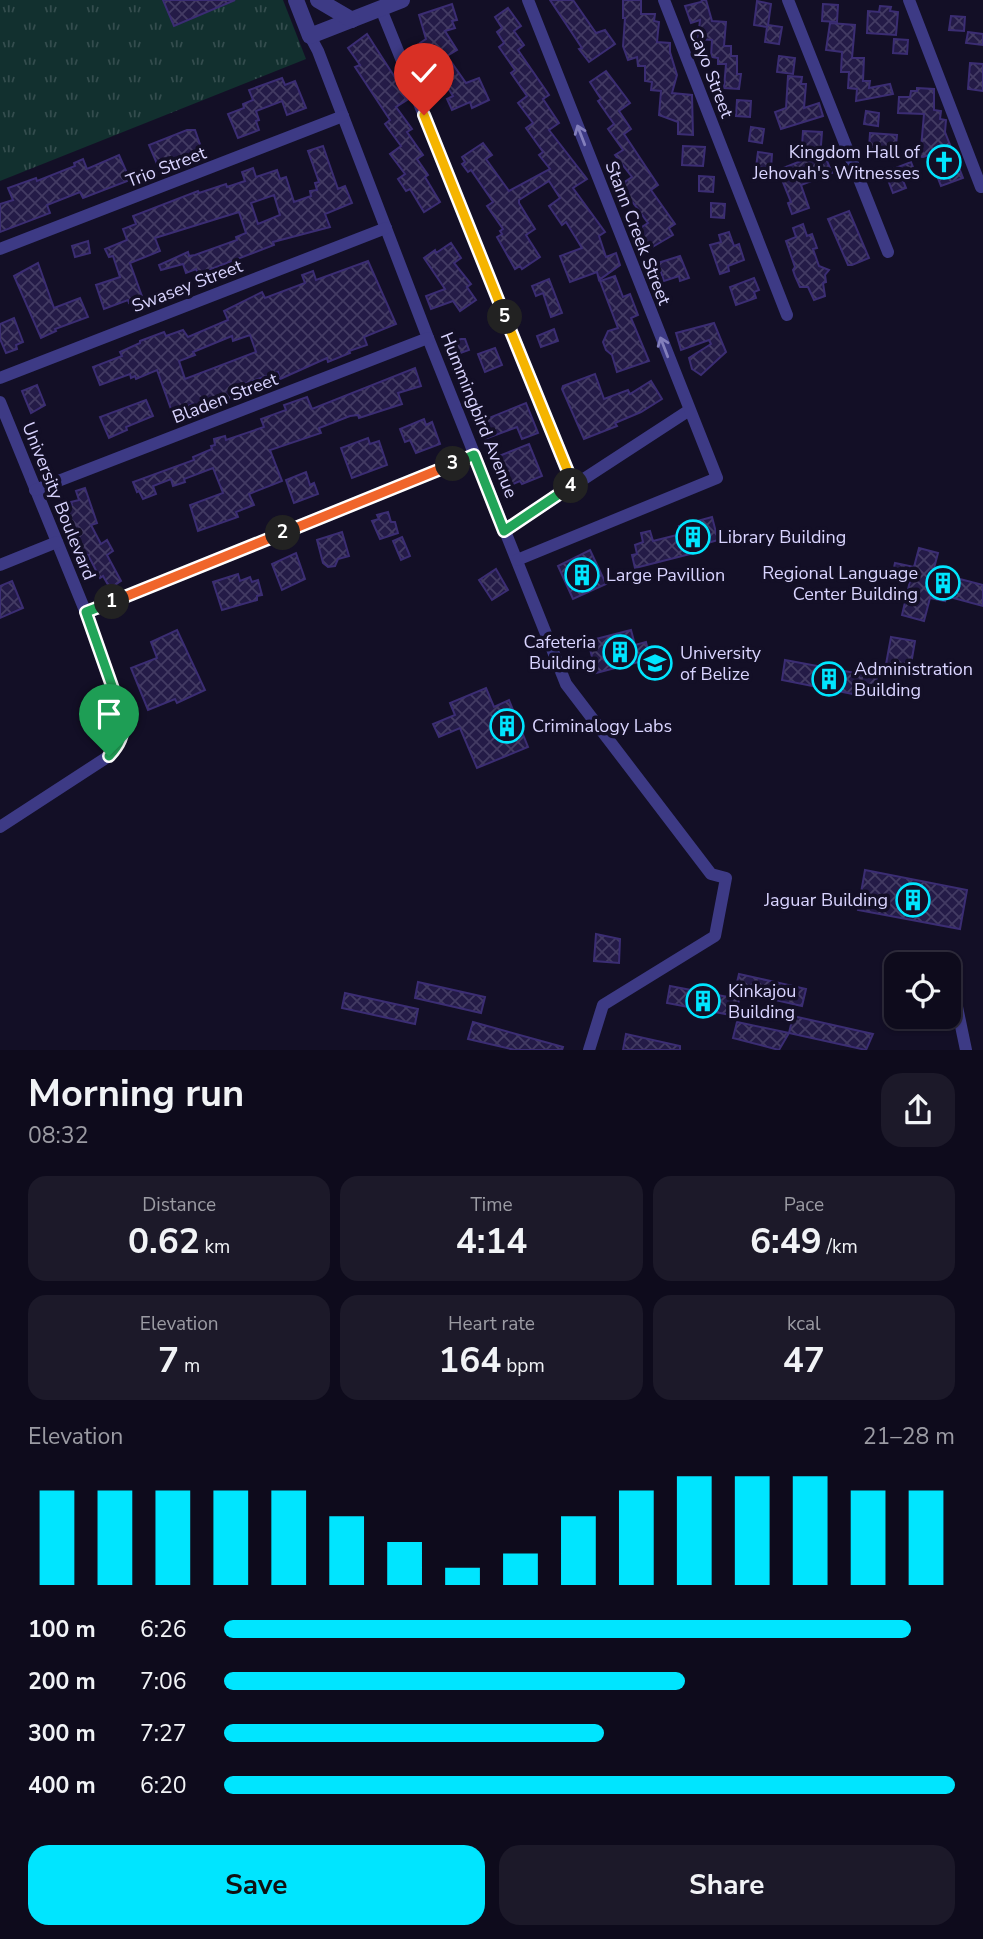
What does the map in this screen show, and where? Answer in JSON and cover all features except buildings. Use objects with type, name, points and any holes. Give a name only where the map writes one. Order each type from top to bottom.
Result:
[{"type":"street","name":"Hummingbird Avenue","points":[[296,0],[566,684],[711,874],[726,878],[715,936],[603,1005],[589,1050]]},
{"type":"street","points":[[318,0],[352,20]]},
{"type":"street","points":[[310,36],[402,0]]},
{"type":"street","name":"Stann Creek Street","points":[[517,561],[717,478],[688,411],[528,0]]},
{"type":"street","name":"Cayo Street","points":[[664,0],[787,315]]},
{"type":"street","points":[[788,0],[888,252]]},
{"type":"street","points":[[909,0],[981,187]]},
{"type":"street","points":[[381,9],[573,484]]},
{"type":"street","name":"Trio Street","points":[[0,249],[343,116]]},
{"type":"street","name":"Swasey Street","points":[[0,378],[386,228]]},
{"type":"street","name":"Bladen Street","points":[[35,490],[428,338]]},
{"type":"street","name":"University Boulevard","points":[[0,402],[86,612],[124,720],[124,734],[109,756],[0,827]]},
{"type":"street","points":[[504,531],[688,411]]},
{"type":"street","points":[[86,612],[474,455]]},
{"type":"street","points":[[0,565],[57,542]]},
{"type":"street","points":[[961,1026],[966,1050]]},
{"type":"green space","points":[[0,0],[283,0],[306,59],[0,181]]},
{"type":"place","name":"Kingdom Hall of Jehovah's Witnesses","points":[[944,162]]},
{"type":"place","name":"Library Building","points":[[693,537]]},
{"type":"place","name":"Large Pavillion","points":[[582,575]]},
{"type":"place","name":"Regional Language Center Building","points":[[943,583]]},
{"type":"place","name":"Cafeteria Building","points":[[620,652]]},
{"type":"place","name":"University of Belize","points":[[655,663]]},
{"type":"place","name":"Administration Building","points":[[829,679]]},
{"type":"place","name":"Criminalogy Labs","points":[[507,726]]},
{"type":"place","name":"Jaguar Building","points":[[913,900]]},
{"type":"place","name":"Kinkajou Building","points":[[703,1001]]},
{"type":"route","points":[[109,756],[124,734],[124,720],[86,612],[474,455],[504,531],[573,484],[424,115]]}]
